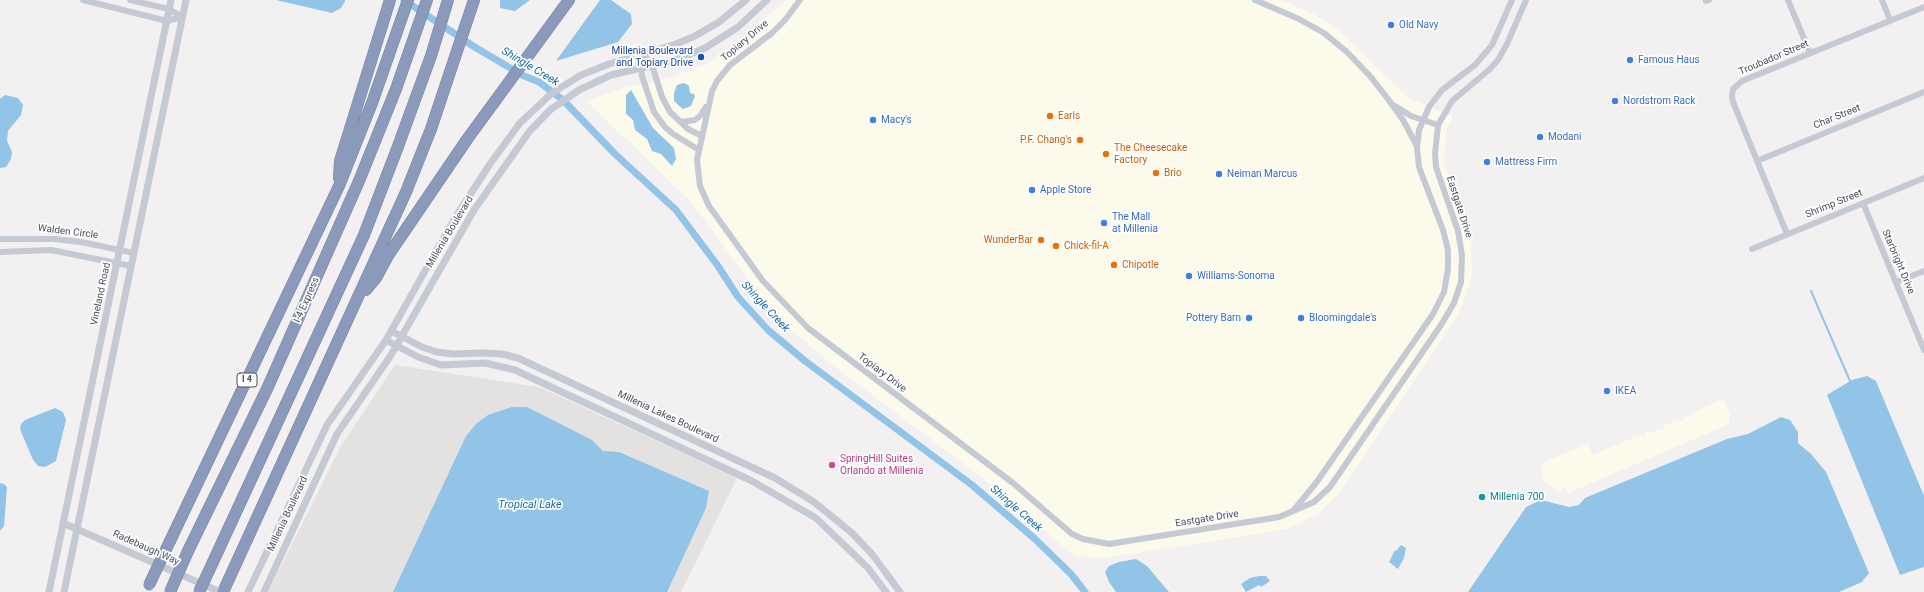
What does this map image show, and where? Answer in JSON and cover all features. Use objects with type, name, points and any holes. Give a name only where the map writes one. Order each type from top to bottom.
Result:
[{"type":"highway","points":[[339,186],[340,161],[390,0]]},
{"type":"highway","name":"I 4","points":[[148,588],[339,186],[372,103],[408,0]]},
{"type":"highway","name":"I-4 Express","points":[[170,592],[188,551],[267,389],[337,232],[381,128],[427,0]]},
{"type":"highway","points":[[199,592],[364,235],[398,149],[448,0]]},
{"type":"highway","points":[[221,592],[406,192],[431,129],[454,64],[474,0]]},
{"type":"highway","points":[[353,306],[376,278],[389,254],[468,138],[569,0]]},
{"type":"street","points":[[84,0],[167,22],[182,17]]},
{"type":"street","points":[[130,0],[169,9],[182,17]]},
{"type":"street","name":"Vineland Road","points":[[49,592],[171,0]]},
{"type":"street","points":[[64,592],[186,0]]},
{"type":"street","name":"Millenia Boulevard","points":[[248,592],[324,431],[386,340],[436,250],[476,186],[520,123],[541,102],[564,85],[600,67],[683,41],[701,33],[726,17],[746,0]]},
{"type":"street","name":"Millenia Boulevard","points":[[264,592],[334,439],[397,346],[457,237],[490,185],[528,132],[550,110],[573,93],[603,78],[641,67],[682,58],[717,42],[743,23],[767,0]]},
{"type":"street","name":"Topiary Drive","points":[[800,0],[785,20],[772,33],[723,73],[712,91],[699,150],[697,174],[700,186],[710,206],[763,281],[808,328],[1013,483],[1072,534],[1096,543],[1109,544],[1124,542]]},
{"type":"street","points":[[1255,0],[1299,19],[1324,33],[1358,62],[1388,99],[1405,124],[1417,148],[1422,176],[1446,240],[1449,259],[1444,292],[1433,314],[1316,483],[1293,511]]},
{"type":"street","points":[[1417,148],[1422,120],[1429,107],[1442,90],[1485,56],[1492,45],[1512,0]]},
{"type":"street","name":"Eastgate Drive","points":[[1124,542],[1279,517],[1314,502],[1330,487],[1441,325],[1454,303],[1461,282],[1462,255],[1458,231],[1436,168],[1434,154],[1438,126],[1452,101],[1490,69],[1498,60],[1508,44],[1526,0]]},
{"type":"street","points":[[1788,0],[1810,53]]},
{"type":"street","points":[[1882,0],[1890,20]]},
{"type":"street","name":"Troubador Street","points":[[1787,234],[1733,102],[1733,89],[1742,81],[1924,6]]},
{"type":"street","points":[[643,54],[652,65],[666,105],[681,122],[702,136]]},
{"type":"street","points":[[643,54],[641,67],[649,102],[658,119],[673,134],[699,150]]},
{"type":"street","name":"Char Street","points":[[1757,161],[1924,92]]},
{"type":"street","points":[[1388,99],[1404,113],[1438,126]]},
{"type":"street","name":"Topiary Drive","points":[[681,122],[695,120],[700,116],[709,102]]},
{"type":"street","name":"Shrimp Street","points":[[1752,249],[1924,178]]},
{"type":"street","name":"Starbright Drive","points":[[1863,203],[1924,350]]},
{"type":"street","name":"Walden Circle","points":[[0,239],[54,239],[134,253]]},
{"type":"street","name":"Walden Circle","points":[[0,252],[51,250],[131,266]]},
{"type":"street","points":[[1896,282],[1924,271]]},
{"type":"street","name":"Millenia Lakes Boulevard","points":[[391,331],[437,352],[453,354],[502,354],[518,358],[775,478],[814,502],[852,533],[872,554],[900,592]]},
{"type":"street","points":[[386,340],[418,357],[441,365],[485,363],[515,370],[752,481],[816,518],[868,568],[886,592]]},
{"type":"street","name":"Radebaugh Way","points":[[63,523],[221,592]]},
{"type":"shaded area","name":"The Mall at Millenia","points":[[786,0],[1282,0],[1312,13],[1339,31],[1409,98],[1453,117],[1446,131],[1444,163],[1471,236],[1472,275],[1460,312],[1340,492],[1318,514],[1288,529],[1106,558],[1076,556],[1061,545],[1013,501],[831,364],[787,326],[754,289],[689,200],[587,101],[623,88],[668,78],[705,65],[741,41]]},
{"type":"shaded area","points":[[395,365],[539,387],[737,478],[681,592],[268,592],[341,446]]},
{"type":"shaded area","points":[[1723,398],[1730,414],[1729,424],[1568,493],[1564,487],[1561,492],[1542,479],[1544,475],[1541,469],[1543,462],[1588,444],[1593,455],[1637,436],[1645,437],[1645,432],[1654,433],[1655,429],[1664,429],[1664,424],[1672,425],[1673,420],[1683,421],[1683,417],[1692,417],[1692,413]]},
{"type":"water","points":[[276,0],[345,1],[341,8],[332,13]]},
{"type":"water","points":[[500,0],[530,0],[515,11],[500,8]]},
{"type":"water","points":[[600,0],[611,0],[631,14],[632,24],[618,42],[556,61]]},
{"type":"water","points":[[684,83],[689,86],[690,93],[694,94],[695,96],[691,106],[683,109],[674,101],[674,93],[677,85]]},
{"type":"water","points":[[631,90],[653,128],[674,148],[676,159],[672,166],[661,154],[652,151],[647,139],[635,130],[633,120],[626,114],[626,95]]},
{"type":"water","points":[[5,95],[18,98],[23,105],[21,115],[8,131],[7,141],[12,152],[11,159],[6,167],[0,168],[0,99]]},
{"type":"water","points":[[1867,376],[1876,381],[1924,496],[1924,567],[1900,575],[1827,395],[1852,380]]},
{"type":"water","name":"Tropical Lake","points":[[512,407],[527,407],[592,440],[603,451],[619,452],[709,491],[706,508],[667,592],[393,592],[466,436],[476,424],[488,415]]},
{"type":"water","points":[[55,408],[63,412],[66,420],[56,461],[45,467],[38,466],[33,460],[20,429],[21,424],[25,420]]},
{"type":"water","points":[[1781,417],[1790,420],[1798,432],[1798,443],[1811,454],[1826,472],[1869,573],[1862,582],[1839,592],[1468,592],[1526,507],[1541,500],[1569,507],[1579,505],[1585,498],[1727,439],[1748,434]]},
{"type":"water","points":[[0,483],[7,487],[4,526],[0,531]]},
{"type":"water","points":[[1401,545],[1406,548],[1404,558],[1398,569],[1389,562],[1395,550],[1396,551]]},
{"type":"water","points":[[1136,559],[1147,566],[1169,592],[1116,592],[1109,582],[1105,572],[1109,566],[1119,562]]},
{"type":"water","points":[[1266,576],[1270,581],[1261,587],[1259,585],[1246,592],[1241,584],[1250,578]]},
{"type":"waterway","name":"Shingle Creek","points":[[404,0],[473,46],[522,75],[539,82],[563,100],[615,154],[676,210],[718,266],[738,297],[768,330],[805,361],[972,485],[1035,539],[1071,574],[1085,592]]},
{"type":"waterway","points":[[1811,291],[1850,381]]},
{"type":"place","name":"Old Navy","points":[[1391,25]]},
{"type":"place","name":"Millenia Boulevard and Topiary Drive","points":[[701,57]]},
{"type":"place","name":"Famous Haus","points":[[1630,60]]},
{"type":"place","name":"Nordstrom Rack","points":[[1615,101]]},
{"type":"place","name":"Earls","points":[[1050,116]]},
{"type":"place","name":"Macy's","points":[[873,120]]},
{"type":"place","name":"Modani","points":[[1540,137]]},
{"type":"place","name":"P.F. Chang's","points":[[1080,140]]},
{"type":"place","name":"The Cheesecake Factory","points":[[1106,154]]},
{"type":"place","name":"Mattress Firm","points":[[1487,162]]},
{"type":"place","name":"Brio","points":[[1156,173]]},
{"type":"place","name":"Neiman Marcus","points":[[1219,174]]},
{"type":"place","name":"Apple Store","points":[[1032,190]]},
{"type":"place","name":"The Mall at Millenia","points":[[1104,223]]},
{"type":"place","name":"WunderBar","points":[[1041,240]]},
{"type":"place","name":"Chick-fil-A","points":[[1056,246]]},
{"type":"place","name":"Chipotle","points":[[1114,265]]},
{"type":"place","name":"Williams-Sonoma","points":[[1189,276]]},
{"type":"place","name":"Pottery Barn","points":[[1249,318]]},
{"type":"place","name":"Bloomingdale's","points":[[1301,318]]},
{"type":"place","name":"IKEA","points":[[1607,391]]},
{"type":"place","name":"SpringHill Suites Orlando at Millenia","points":[[832,465]]},
{"type":"place","name":"Millenia 700","points":[[1482,497]]}]
